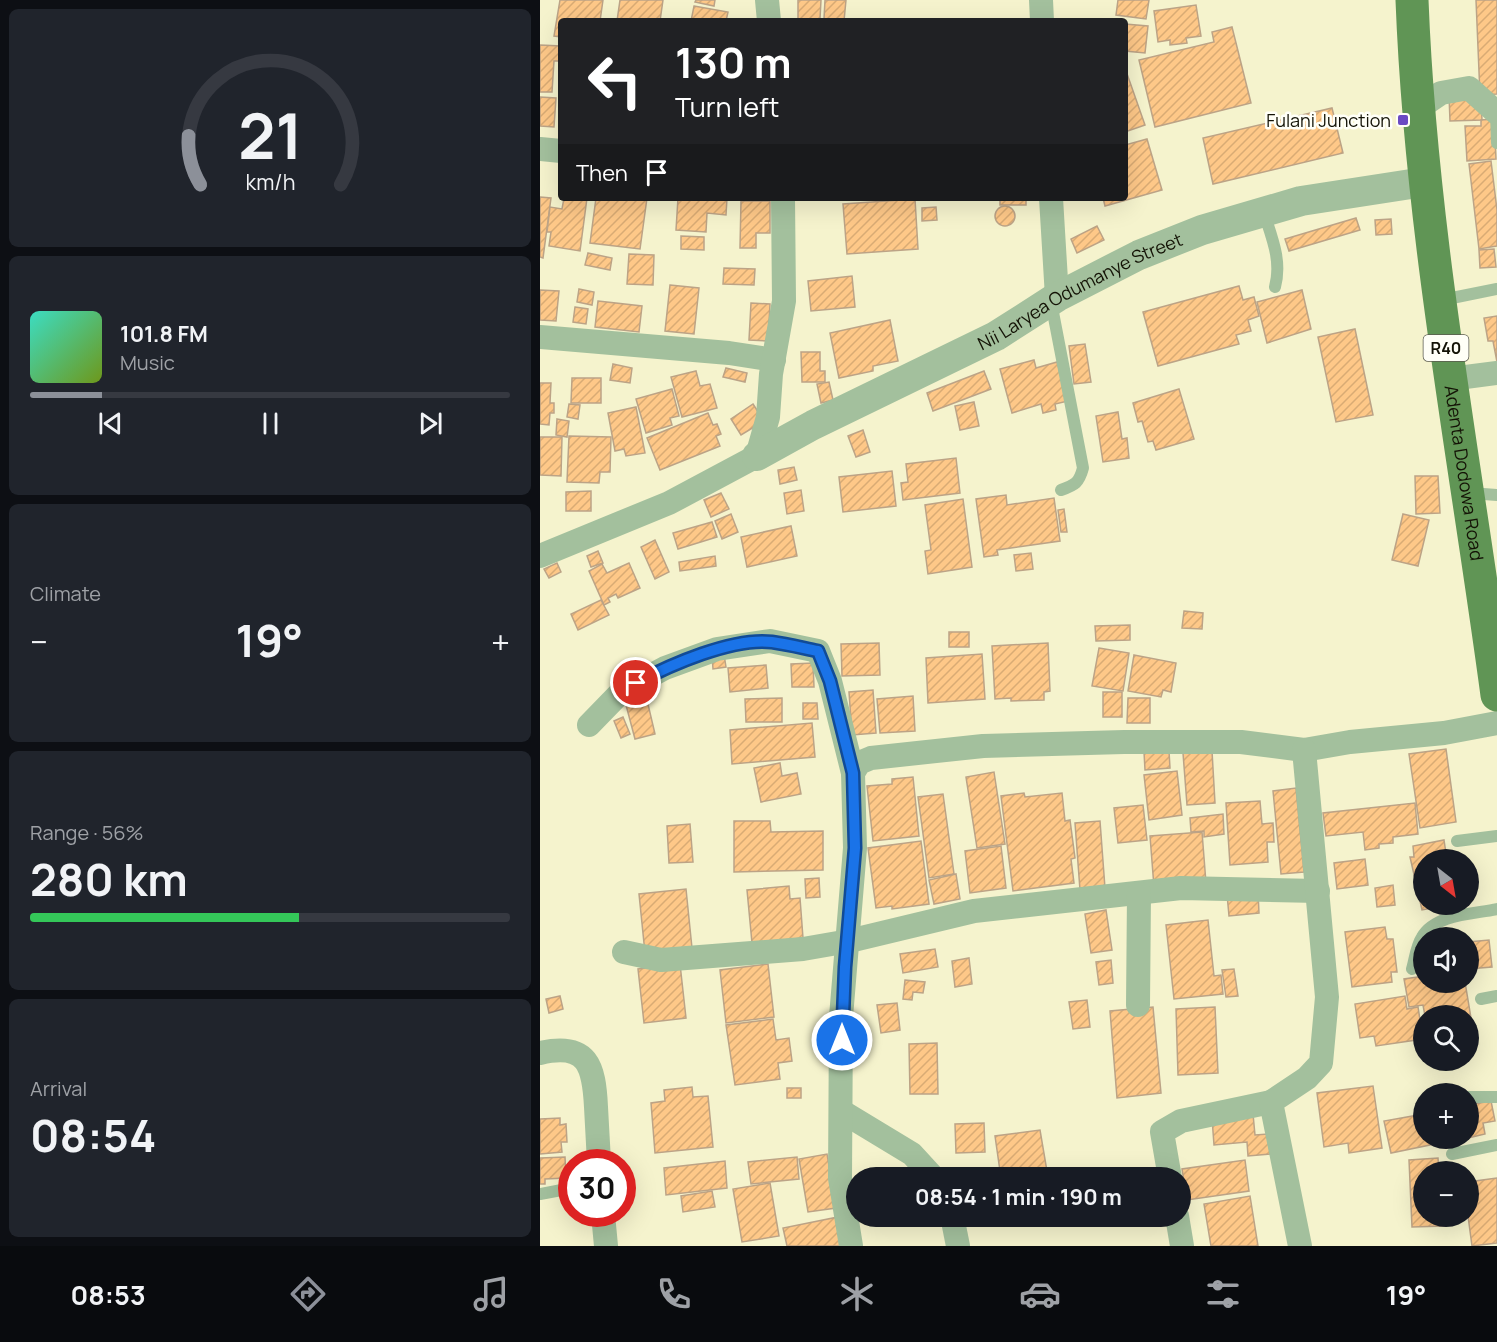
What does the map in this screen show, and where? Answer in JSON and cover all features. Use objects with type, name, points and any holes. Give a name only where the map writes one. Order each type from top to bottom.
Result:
[{"type":"main road","name":"Adenta Dodowa Road","points":[[1412,0],[1424,182],[1450,379],[1483,494],[1484,570],[1497,695]]},
{"type":"street","points":[[766,0],[769,18]]},
{"type":"street","points":[[1041,0],[1042,18]]},
{"type":"street","points":[[1419,108],[1441,93],[1469,88],[1496,112]]},
{"type":"street","points":[[540,149],[558,151]]},
{"type":"street","name":"Nii Laryea Odumanye Street","points":[[757,456],[813,425],[996,336],[1054,299],[1160,247],[1202,230],[1301,201],[1424,182]]},
{"type":"street","points":[[540,556],[669,503],[757,456],[768,417],[774,360],[784,301],[783,201]]},
{"type":"street","points":[[1051,201],[1054,299]]},
{"type":"street","points":[[540,337],[729,353],[774,360]]},
{"type":"street","points":[[1450,379],[1497,373]]},
{"type":"street","points":[[589,725],[621,691],[665,668],[717,649],[770,642],[818,651],[830,681],[853,773],[855,848],[841,1017],[840,1178],[851,1246]]},
{"type":"street","points":[[853,773],[859,762],[871,758],[983,746],[1241,742],[1304,750],[1350,742],[1444,733],[1497,723]]},
{"type":"street","points":[[1168,1167],[1162,1132],[1181,1121],[1271,1102],[1307,1078],[1321,1063],[1327,998],[1304,750]]},
{"type":"street","points":[[624,952],[661,960],[708,959],[803,950],[974,911],[1181,888],[1318,891]]},
{"type":"street","points":[[1138,1005],[1139,893]]},
{"type":"street","points":[[540,1053],[566,1050],[576,1052],[589,1064],[594,1080],[598,1149]]},
{"type":"street","points":[[1271,1102],[1300,1246]]},
{"type":"street","points":[[841,1111],[912,1154],[924,1167]]},
{"type":"street","points":[[604,1227],[606,1246]]},
{"type":"street","points":[[954,1227],[958,1246]]},
{"type":"street","points":[[1179,1227],[1182,1246]]},
{"type":"lane","points":[[1496,112],[1497,143]]},
{"type":"lane","points":[[1264,212],[1278,258],[1279,271],[1275,287]]},
{"type":"lane","points":[[1439,300],[1497,289]]},
{"type":"lane","points":[[1054,299],[1083,468],[1080,480],[1075,485],[1061,490]]},
{"type":"lane","points":[[1457,841],[1497,836]]},
{"type":"lane","points":[[1412,969],[1420,939],[1428,928],[1441,921],[1497,909]]},
{"type":"lane","points":[[1481,999],[1497,996]]},
{"type":"lane","points":[[1479,1097],[1497,1097]]},
{"type":"lane","points":[[1452,1154],[1497,1145]]},
{"type":"lane","points":[[540,1194],[558,1191]]},
{"type":"building","points":[[560,0],[603,0],[600,18],[558,18],[558,37],[554,36]]},
{"type":"building","points":[[620,0],[663,0],[660,18],[617,18]]},
{"type":"building","points":[[696,0],[715,0],[714,6],[695,2]]},
{"type":"building","points":[[798,0],[821,0],[820,18],[798,18]]},
{"type":"building","points":[[825,0],[846,0],[844,18],[824,18]]},
{"type":"building","points":[[1118,0],[1149,0],[1146,19],[1116,15]]},
{"type":"building","points":[[1476,0],[1497,0],[1497,94],[1480,95]]},
{"type":"building","points":[[1196,5],[1201,36],[1186,38],[1187,43],[1170,45],[1170,40],[1158,42],[1154,11]]},
{"type":"building","points":[[694,6],[728,12],[727,18],[692,18]]},
{"type":"building","points":[[1128,24],[1148,26],[1145,53],[1128,51]]},
{"type":"building","points":[[1232,27],[1251,103],[1155,127],[1139,60],[1214,42],[1212,32]]},
{"type":"building","points":[[540,45],[558,46],[558,61],[554,61],[552,92],[540,92]]},
{"type":"building","points":[[1128,77],[1145,125],[1128,131]]},
{"type":"building","points":[[1449,95],[1481,101],[1482,120],[1450,121]]},
{"type":"building","points":[[540,97],[556,98],[554,127],[540,126]]},
{"type":"building","points":[[1332,108],[1343,153],[1213,184],[1203,138]]},
{"type":"building","points":[[1494,119],[1496,159],[1467,161],[1465,126],[1481,126],[1481,120]]},
{"type":"building","points":[[1147,139],[1162,190],[1128,200],[1128,144]]},
{"type":"building","points":[[1491,161],[1497,210],[1497,246],[1479,249],[1469,164]]},
{"type":"building","points":[[540,197],[551,198],[543,258],[540,257]]},
{"type":"building","points":[[563,201],[587,201],[580,251],[549,246],[551,232],[547,232],[550,207],[562,209]]},
{"type":"building","points":[[596,201],[647,201],[640,249],[590,243]]},
{"type":"building","points":[[678,201],[727,201],[726,215],[707,213],[706,232],[676,230]]},
{"type":"building","points":[[741,201],[770,201],[770,233],[756,233],[756,248],[740,248]]},
{"type":"building","points":[[915,201],[918,249],[847,254],[843,204]]},
{"type":"building","points":[[1000,201],[1026,201],[1026,205],[1000,205]]},
{"type":"building","points":[[1104,201],[1123,201],[1105,206]]},
{"type":"building","points":[[1005,206],[1012,209],[1015,216],[1012,223],[1005,226],[998,223],[995,216],[998,209]]},
{"type":"building","points":[[936,207],[937,220],[922,221],[922,208]]},
{"type":"building","points":[[1356,218],[1360,230],[1289,251],[1285,239]]},
{"type":"building","points":[[1391,219],[1392,234],[1376,235],[1375,220]]},
{"type":"building","points":[[1097,226],[1104,240],[1077,253],[1071,239]]},
{"type":"building","points":[[681,236],[704,237],[704,250],[681,249]]},
{"type":"building","points":[[1494,249],[1496,267],[1480,268],[1479,250]]},
{"type":"building","points":[[588,253],[612,258],[610,270],[585,265]]},
{"type":"building","points":[[629,254],[654,255],[653,285],[627,284]]},
{"type":"building","points":[[724,268],[755,269],[754,285],[723,284]]},
{"type":"building","points":[[852,276],[855,307],[811,311],[808,281]]},
{"type":"building","points":[[670,285],[699,288],[694,334],[665,331]]},
{"type":"building","points":[[1239,286],[1243,300],[1254,297],[1259,316],[1248,320],[1251,331],[1236,335],[1239,344],[1158,366],[1143,312]]},
{"type":"building","points":[[579,289],[594,292],[592,305],[577,302]]},
{"type":"building","points":[[540,290],[559,291],[556,321],[540,320]]},
{"type":"building","points":[[1302,290],[1311,329],[1267,343],[1257,302]]},
{"type":"building","points":[[598,301],[642,306],[639,332],[595,327]]},
{"type":"building","points":[[751,303],[770,304],[768,341],[749,340]]},
{"type":"building","points":[[575,307],[588,309],[586,324],[573,322]]},
{"type":"building","points":[[1497,316],[1497,362],[1493,341],[1488,341],[1484,318]]},
{"type":"building","points":[[890,320],[898,361],[873,366],[873,371],[839,378],[830,333]]},
{"type":"building","points":[[1355,329],[1373,415],[1336,422],[1318,337]]},
{"type":"building","points":[[1085,344],[1091,382],[1074,384],[1069,346]]},
{"type":"building","points":[[801,352],[820,352],[820,371],[825,371],[825,382],[802,382]]},
{"type":"building","points":[[1034,360],[1036,368],[1057,362],[1068,401],[1055,404],[1056,410],[1043,413],[1041,404],[1012,413],[1000,369]]},
{"type":"building","points":[[613,364],[632,368],[630,383],[610,380]]},
{"type":"building","points":[[726,368],[747,373],[745,382],[723,377]]},
{"type":"building","points":[[696,371],[700,386],[710,384],[717,408],[682,417],[671,377]]},
{"type":"building","points":[[984,371],[991,389],[933,411],[927,393]]},
{"type":"building","points":[[572,378],[601,378],[601,403],[571,403]]},
{"type":"building","points":[[829,382],[833,400],[821,403],[817,384]]},
{"type":"building","points":[[540,383],[551,383],[550,403],[554,403],[554,413],[550,413],[549,425],[540,424]]},
{"type":"building","points":[[672,389],[679,416],[670,418],[672,425],[646,433],[636,399]]},
{"type":"building","points":[[1179,389],[1194,439],[1156,450],[1153,441],[1148,442],[1142,421],[1138,422],[1133,403]]},
{"type":"building","points":[[974,402],[979,426],[960,430],[955,406]]},
{"type":"building","points":[[569,404],[580,405],[578,419],[567,417]]},
{"type":"building","points":[[753,404],[764,421],[741,435],[731,419]]},
{"type":"building","points":[[636,407],[645,453],[626,456],[624,449],[615,451],[608,413]]},
{"type":"building","points":[[1118,412],[1122,439],[1127,438],[1129,458],[1103,462],[1096,416]]},
{"type":"building","points":[[708,413],[713,425],[717,424],[721,434],[716,436],[720,446],[660,470],[647,438]]},
{"type":"building","points":[[557,419],[569,421],[567,437],[556,435]]},
{"type":"building","points":[[863,430],[870,452],[856,457],[848,436]]},
{"type":"building","points":[[569,436],[611,437],[610,472],[600,472],[599,483],[567,482]]},
{"type":"building","points":[[540,437],[562,437],[561,476],[540,475]]},
{"type":"building","points":[[956,458],[960,493],[903,500],[901,483],[908,482],[906,464]]},
{"type":"building","points":[[794,467],[797,480],[780,484],[778,470]]},
{"type":"building","points":[[892,471],[896,506],[843,512],[839,477]]},
{"type":"building","points":[[1415,476],[1438,476],[1440,513],[1416,514]]},
{"type":"building","points":[[801,490],[804,511],[787,514],[784,493]]},
{"type":"building","points":[[591,491],[591,511],[566,511],[566,492]]},
{"type":"building","points":[[721,493],[729,509],[711,517],[704,500]]},
{"type":"building","points":[[1006,495],[1007,505],[1054,498],[1060,541],[997,550],[998,555],[984,557],[976,499]]},
{"type":"building","points":[[963,499],[972,567],[928,574],[925,551],[931,550],[925,505]]},
{"type":"building","points":[[1064,509],[1067,532],[1061,532],[1058,510]]},
{"type":"building","points":[[731,514],[738,532],[722,539],[715,521]]},
{"type":"building","points":[[1403,514],[1429,520],[1418,566],[1392,560]]},
{"type":"building","points":[[712,522],[717,537],[678,549],[673,533]]},
{"type":"building","points":[[791,526],[797,556],[747,567],[741,537]]},
{"type":"building","points":[[655,540],[669,572],[655,579],[641,547]]},
{"type":"building","points":[[598,551],[603,563],[591,567],[587,556]]},
{"type":"building","points":[[1031,553],[1033,569],[1016,571],[1014,555]]},
{"type":"building","points":[[715,556],[716,566],[680,571],[679,562]]},
{"type":"building","points":[[557,563],[561,572],[549,578],[544,569]]},
{"type":"building","points":[[629,563],[640,588],[618,598],[616,594],[608,598],[610,602],[604,605],[589,571],[602,564],[607,573]]},
{"type":"building","points":[[601,600],[609,615],[578,630],[571,614]]},
{"type":"building","points":[[1184,611],[1203,613],[1202,629],[1182,628]]},
{"type":"building","points":[[1130,625],[1130,640],[1096,641],[1095,626]]},
{"type":"building","points":[[949,632],[969,632],[969,647],[949,647]]},
{"type":"building","points":[[879,643],[880,675],[842,676],[841,644]]},
{"type":"building","points":[[1048,643],[1050,691],[1044,692],[1044,700],[995,699],[992,646]]},
{"type":"building","points":[[1099,648],[1129,653],[1123,691],[1092,686]]},
{"type":"building","points":[[724,654],[726,667],[713,669],[712,656]]},
{"type":"building","points":[[982,654],[985,699],[928,703],[926,658]]},
{"type":"building","points":[[1134,655],[1176,663],[1171,692],[1163,690],[1161,697],[1128,691]]},
{"type":"building","points":[[813,663],[814,687],[792,687],[791,664]]},
{"type":"building","points":[[766,665],[768,688],[730,692],[728,668]]},
{"type":"building","points":[[873,690],[876,733],[852,735],[849,692]]},
{"type":"building","points":[[1103,692],[1122,692],[1122,717],[1103,717]]},
{"type":"building","points":[[913,696],[915,731],[880,733],[877,699]]},
{"type":"building","points":[[782,698],[782,722],[746,722],[745,699]]},
{"type":"building","points":[[1128,698],[1150,698],[1150,723],[1127,723]]},
{"type":"building","points":[[647,700],[655,734],[635,739],[626,705]]},
{"type":"building","points":[[803,703],[817,703],[818,719],[803,719]]},
{"type":"building","points":[[623,717],[630,734],[621,738],[614,721]]},
{"type":"building","points":[[812,723],[815,757],[732,764],[730,730]]},
{"type":"building","points":[[1446,749],[1456,822],[1420,828],[1409,754]]},
{"type":"building","points":[[1169,751],[1170,768],[1145,770],[1144,752]]},
{"type":"building","points":[[1212,751],[1215,803],[1187,805],[1183,753]]},
{"type":"building","points":[[780,763],[782,776],[797,773],[801,794],[761,802],[754,768]]},
{"type":"building","points":[[1177,771],[1182,815],[1149,820],[1144,775]]},
{"type":"building","points":[[994,772],[1005,844],[977,848],[966,777]]},
{"type":"building","points":[[913,777],[919,836],[873,841],[867,786],[892,784],[892,779]]},
{"type":"building","points":[[1296,788],[1304,872],[1281,874],[1273,791]]},
{"type":"building","points":[[1024,793],[1025,797],[1062,793],[1065,821],[1070,820],[1075,858],[1071,859],[1074,883],[1013,891],[1001,796]]},
{"type":"building","points":[[943,794],[954,874],[929,878],[918,797]]},
{"type":"building","points":[[1260,801],[1262,824],[1273,823],[1274,842],[1267,842],[1268,862],[1230,865],[1226,803]]},
{"type":"building","points":[[1415,803],[1418,834],[1393,837],[1393,843],[1379,844],[1379,848],[1365,850],[1363,832],[1326,836],[1323,813]]},
{"type":"building","points":[[1143,805],[1147,840],[1118,843],[1114,808]]},
{"type":"building","points":[[1223,814],[1224,834],[1204,837],[1204,831],[1191,832],[1190,818]]},
{"type":"building","points":[[734,821],[770,821],[771,832],[823,831],[823,870],[734,872]]},
{"type":"building","points":[[1100,821],[1105,888],[1080,890],[1075,823]]},
{"type":"building","points":[[690,824],[693,862],[669,863],[667,826]]},
{"type":"building","points":[[1202,832],[1206,883],[1154,887],[1150,836]]},
{"type":"building","points":[[1444,840],[1445,849],[1413,849],[1413,846]]},
{"type":"building","points":[[921,841],[929,904],[892,909],[892,906],[876,908],[868,848]]},
{"type":"building","points":[[1001,846],[1006,888],[970,893],[965,851]]},
{"type":"building","points":[[1365,859],[1368,885],[1337,889],[1334,863]]},
{"type":"building","points":[[956,874],[960,899],[934,904],[929,880]]},
{"type":"building","points":[[819,878],[820,897],[806,898],[805,879]]},
{"type":"building","points":[[1393,885],[1395,905],[1377,907],[1375,888]]},
{"type":"building","points":[[789,886],[790,899],[800,898],[803,938],[752,943],[747,890]]},
{"type":"building","points":[[686,889],[692,948],[645,953],[639,894]]},
{"type":"building","points":[[1258,892],[1259,913],[1229,916],[1227,894]]},
{"type":"building","points":[[1106,910],[1112,950],[1091,953],[1085,914]]},
{"type":"building","points":[[1208,920],[1214,976],[1221,975],[1223,994],[1174,999],[1166,925]]},
{"type":"building","points":[[1385,927],[1387,939],[1393,939],[1397,972],[1391,972],[1392,982],[1352,987],[1345,932]]},
{"type":"building","points":[[1489,940],[1492,967],[1479,968],[1479,941]]},
{"type":"building","points":[[935,949],[938,967],[903,973],[900,954]]},
{"type":"building","points":[[969,958],[972,984],[955,987],[952,961]]},
{"type":"building","points":[[1111,960],[1113,983],[1099,985],[1096,962]]},
{"type":"building","points":[[680,964],[686,1018],[644,1023],[638,969]]},
{"type":"building","points":[[768,964],[774,1017],[726,1023],[720,970]]},
{"type":"building","points":[[1234,969],[1238,996],[1226,997],[1222,970]]},
{"type":"building","points":[[1413,978],[1413,993],[1467,993],[1469,1005],[1413,1005],[1409,1007],[1404,979]]},
{"type":"building","points":[[905,980],[925,982],[923,993],[913,992],[912,1000],[903,999]]},
{"type":"building","points":[[560,996],[563,1009],[549,1013],[546,999]]},
{"type":"building","points":[[1405,996],[1407,1009],[1413,1008],[1413,1040],[1376,1046],[1374,1036],[1360,1038],[1355,1004]]},
{"type":"building","points":[[1087,1000],[1090,1027],[1073,1029],[1069,1002]]},
{"type":"building","points":[[897,1003],[900,1030],[881,1033],[877,1005]]},
{"type":"building","points":[[1153,1007],[1161,1093],[1117,1098],[1110,1011]]},
{"type":"building","points":[[1215,1007],[1218,1073],[1178,1075],[1176,1009]]},
{"type":"building","points":[[773,1019],[776,1040],[789,1038],[792,1061],[778,1063],[780,1079],[735,1085],[726,1025]]},
{"type":"building","points":[[937,1043],[938,1094],[910,1094],[909,1044]]},
{"type":"building","points":[[1373,1086],[1382,1148],[1349,1153],[1348,1143],[1324,1147],[1317,1093]]},
{"type":"building","points":[[692,1087],[693,1097],[708,1096],[713,1147],[655,1153],[651,1103],[665,1101],[664,1090]]},
{"type":"building","points":[[787,1088],[801,1088],[801,1098],[787,1098]]},
{"type":"building","points":[[1491,1101],[1495,1121],[1483,1123],[1485,1134],[1479,1135],[1479,1103]]},
{"type":"building","points":[[1253,1114],[1255,1135],[1268,1134],[1270,1154],[1248,1156],[1247,1142],[1214,1145],[1212,1118]]},
{"type":"building","points":[[1413,1116],[1413,1148],[1391,1153],[1384,1121]]},
{"type":"building","points":[[560,1118],[560,1125],[566,1124],[567,1142],[561,1142],[562,1149],[558,1149],[558,1152],[540,1154],[540,1119]]},
{"type":"building","points":[[984,1123],[985,1152],[956,1153],[955,1124]]},
{"type":"building","points":[[1040,1130],[1046,1167],[999,1167],[995,1136]]},
{"type":"building","points":[[827,1154],[836,1208],[808,1212],[799,1159]]},
{"type":"building","points":[[558,1157],[558,1178],[545,1179],[545,1184],[540,1184],[540,1158]]},
{"type":"building","points":[[797,1157],[799,1179],[751,1184],[748,1162]]},
{"type":"building","points":[[1438,1158],[1438,1161],[1413,1161],[1413,1227],[1412,1227],[1409,1160]]},
{"type":"building","points":[[1245,1160],[1249,1191],[1191,1199],[1191,1168]]},
{"type":"building","points":[[725,1161],[727,1188],[666,1195],[664,1168]]},
{"type":"building","points":[[1497,1178],[1497,1243],[1472,1246],[1469,1227],[1479,1227],[1479,1180]]},
{"type":"building","points":[[770,1183],[779,1236],[742,1242],[733,1189]]},
{"type":"building","points":[[712,1191],[715,1207],[683,1212],[681,1196]]},
{"type":"building","points":[[1250,1196],[1258,1246],[1211,1246],[1204,1204]]},
{"type":"building","points":[[838,1217],[843,1246],[787,1246],[783,1228]]},
{"type":"place","name":"Fulani Junction","points":[[1403,120]]},
{"type":"route","points":[[636,683],[665,668],[717,649],[770,642],[818,651],[830,681],[840,730],[853,773],[852,813],[855,848],[841,1017],[842,1040]]}]
